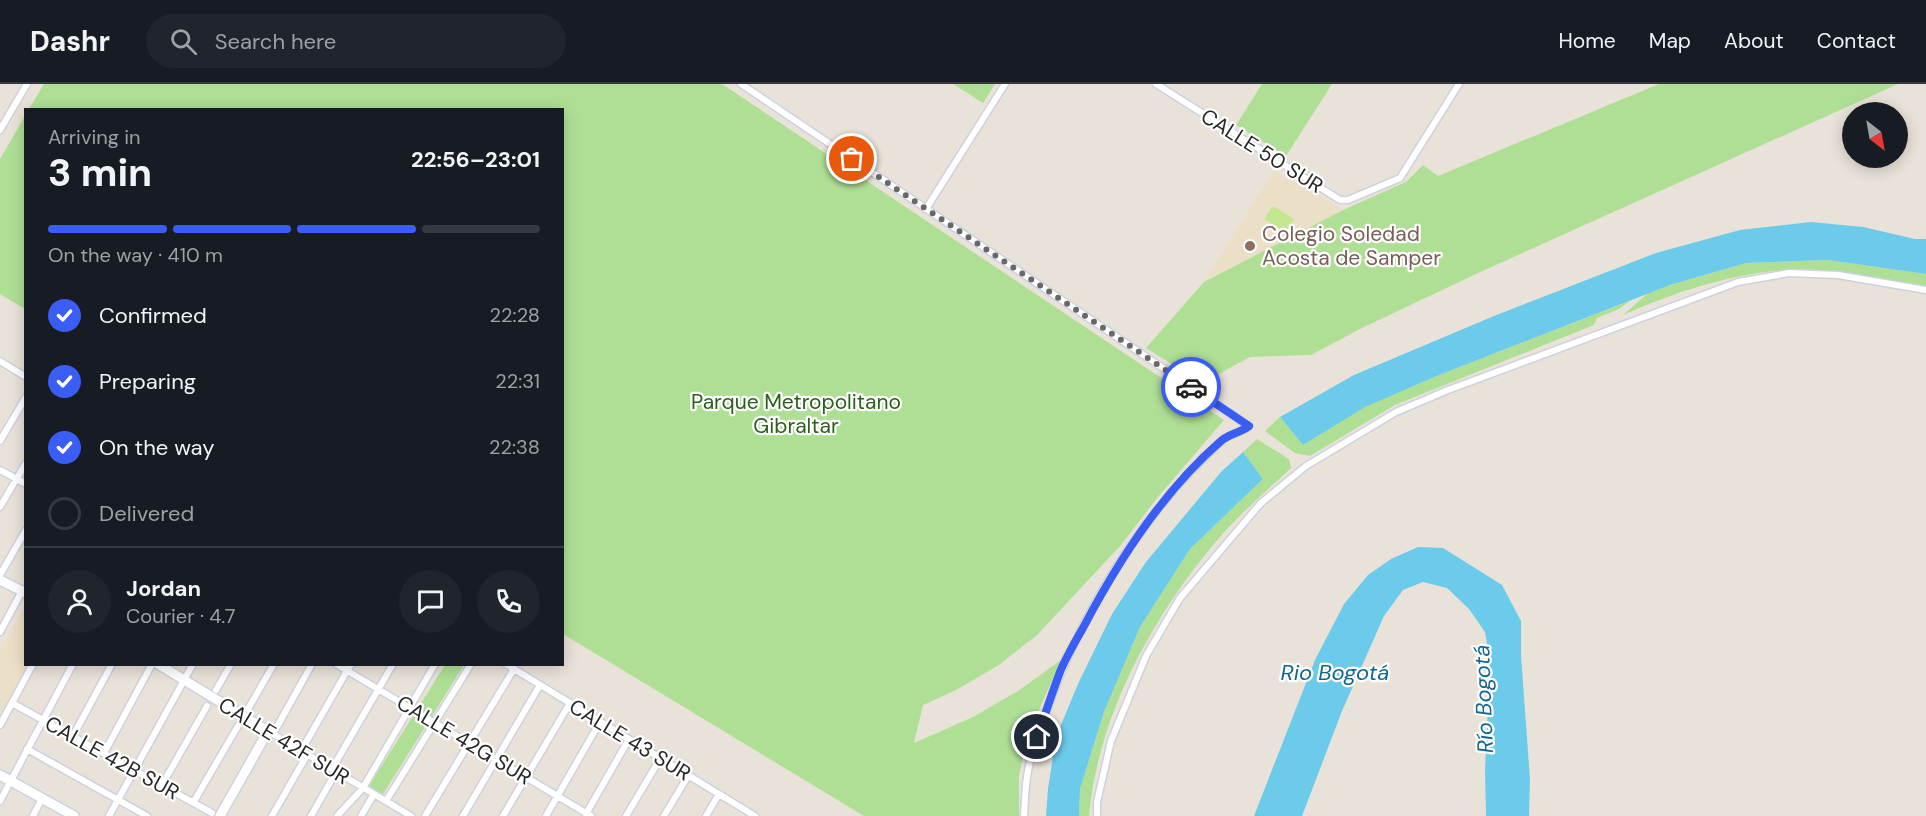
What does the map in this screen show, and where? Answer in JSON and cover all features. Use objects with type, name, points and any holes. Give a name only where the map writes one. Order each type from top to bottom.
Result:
[{"type":"street","points":[[0,130],[27,84]]},
{"type":"street","points":[[741,84],[1249,426],[1219,442],[1176,487],[1138,534],[1102,590],[1061,670],[1037,737],[1027,774],[1024,816]]},
{"type":"street","points":[[926,209],[1005,84]]},
{"type":"street","name":"CALLE 50 SUR","points":[[1155,84],[1340,200],[1348,200],[1400,178],[1459,84]]},
{"type":"street","points":[[1097,816],[1097,802],[1111,741],[1146,657],[1180,598],[1261,504],[1306,466],[1396,412],[1448,390],[1738,282],[1789,273],[1838,275],[1926,290]]},
{"type":"street","points":[[1,363],[24,376]]},
{"type":"street","points":[[0,441],[24,400]]},
{"type":"street","points":[[0,507],[24,466]]},
{"type":"street","points":[[0,470],[24,483]]},
{"type":"street","points":[[0,575],[24,533]]},
{"type":"street","points":[[0,580],[24,592],[0,632]]},
{"type":"street","points":[[0,725],[32,666]]},
{"type":"street","points":[[0,801],[72,666]]},
{"type":"street","points":[[73,736],[111,666]]},
{"type":"street","points":[[104,753],[151,666]]},
{"type":"street","name":"CALLE 42F SUR","points":[[161,666],[407,815]]},
{"type":"street","points":[[109,816],[192,666]]},
{"type":"street","points":[[216,690],[230,666]]},
{"type":"street","points":[[248,709],[273,666]]},
{"type":"street","points":[[216,815],[311,666]]},
{"type":"street","points":[[311,816],[392,666]]},
{"type":"street","points":[[337,816],[363,788],[434,666]]},
{"type":"street","points":[[386,801],[470,666]]},
{"type":"street","name":"CALLE 43 SUR","points":[[509,666],[719,794],[746,814],[755,816]]},
{"type":"street","points":[[272,816],[349,668]]},
{"type":"street","name":"CALLE 42G SUR","points":[[349,668],[379,689],[588,815]]},
{"type":"street","points":[[425,816],[514,669]]},
{"type":"street","points":[[463,816],[540,685]]},
{"type":"street","name":"CALLE 42B SUR","points":[[12,703],[216,815]]},
{"type":"street","points":[[502,816],[570,703]]},
{"type":"street","points":[[162,785],[207,706]]},
{"type":"street","points":[[546,816],[600,722]]},
{"type":"street","points":[[193,803],[238,726]]},
{"type":"street","points":[[588,815],[629,739]]},
{"type":"street","points":[[27,749],[147,816]]},
{"type":"street","points":[[626,816],[660,759]]},
{"type":"street","points":[[0,775],[73,816]]},
{"type":"street","points":[[664,816],[688,776]]},
{"type":"street","points":[[361,816],[374,794]]},
{"type":"street","points":[[706,816],[719,794]]},
{"type":"street","points":[[33,816],[42,798]]},
{"type":"shaded area","name":"Colegio Soledad Acosta de Samper","points":[[1274,170],[1343,210],[1204,282]]},
{"type":"shaded area","points":[[24,606],[24,666],[27,666],[0,714],[0,650]]},
{"type":"green space","name":"Parque Metropolitano Gibraltar","points":[[44,84],[722,84],[1224,420],[1157,498],[1121,545],[1037,635],[999,665],[956,690],[923,705],[914,743],[973,717],[1018,691],[1061,660],[1027,737],[1019,776],[1019,816],[864,816],[564,635],[564,108],[30,108]]},
{"type":"green space","points":[[953,84],[995,84],[983,103]]},
{"type":"green space","points":[[1262,84],[1332,84],[1286,156],[1236,125]]},
{"type":"green space","points":[[1659,84],[1898,84],[1858,102],[1842,102],[1842,109],[1478,273],[1311,355],[1250,357],[1202,383],[1146,348],[1204,282],[1343,210],[1406,182],[1423,165],[1438,176]]},
{"type":"green space","points":[[24,118],[24,308],[0,294],[0,159]]},
{"type":"green space","points":[[1273,206],[1294,219],[1286,233],[1264,219]]},
{"type":"green space","points":[[1828,260],[1926,274],[1926,287],[1836,271],[1781,270],[1726,279],[1700,286],[1623,315],[1647,294],[1746,263]]},
{"type":"green space","points":[[1630,301],[1619,309],[1597,318],[1594,325],[1395,405],[1310,456],[1295,453],[1265,431],[1280,417],[1303,445],[1364,407],[1439,375]]},
{"type":"green space","points":[[1257,439],[1289,459],[1291,468],[1213,545],[1168,605],[1148,638],[1116,707],[1103,743],[1094,779],[1089,816],[1079,816],[1080,789],[1104,712],[1140,627],[1190,549],[1263,479],[1243,452]]},
{"type":"green space","points":[[444,666],[463,666],[383,794],[369,786]]},
{"type":"water","points":[[1811,222],[1863,227],[1915,239],[1926,239],[1926,274],[1828,260],[1746,263],[1670,285],[1439,375],[1365,407],[1303,445],[1280,417],[1354,375],[1494,316],[1656,253],[1740,230]]},
{"type":"water","points":[[1243,452],[1263,479],[1190,549],[1140,627],[1104,712],[1080,789],[1079,816],[1046,816],[1056,737],[1078,684],[1112,614],[1146,562],[1221,472]]},
{"type":"water","name":"Rio Bogotá","points":[[1418,547],[1443,548],[1502,585],[1521,621],[1521,656],[1530,779],[1529,816],[1486,816],[1485,770],[1490,662],[1485,632],[1469,609],[1447,588],[1423,582],[1403,590],[1384,616],[1342,711],[1302,816],[1254,816],[1315,660],[1344,604],[1368,575],[1391,559]]},
{"type":"way so far","points":[[852,159],[1191,387]]},
{"type":"place","name":"Colegio Soledad Acosta de Samper","points":[[1250,246]]},
{"type":"route","points":[[1037,737],[1061,670],[1102,590],[1138,534],[1176,487],[1219,442],[1249,426],[1191,387]]},
{"type":"water label","name":"Río Bogotá","points":[[1483,699]]}]
